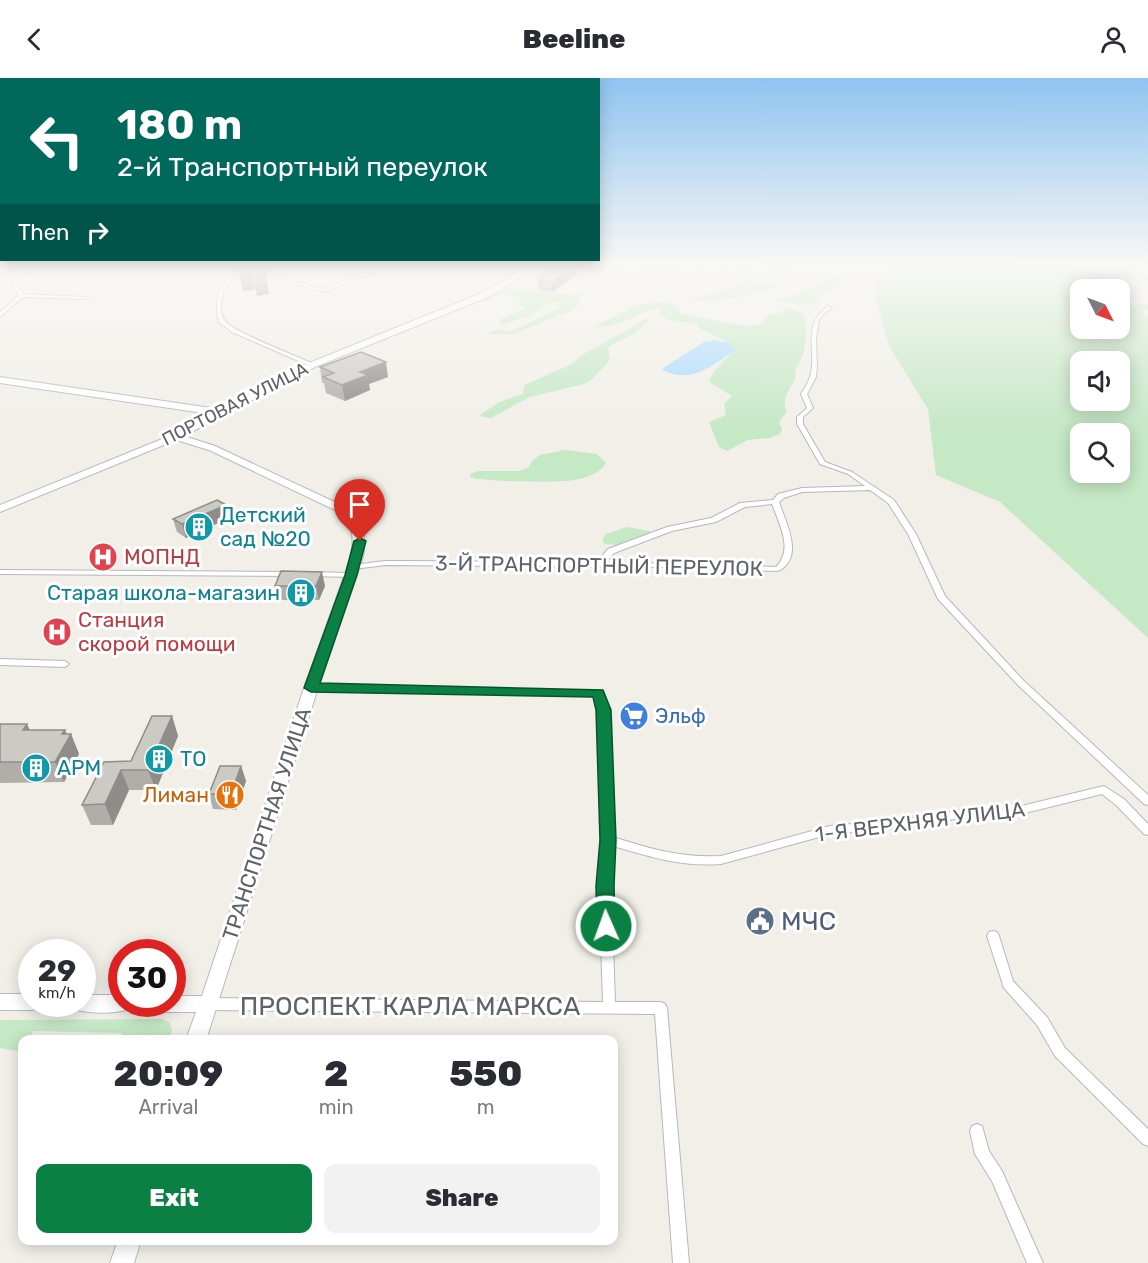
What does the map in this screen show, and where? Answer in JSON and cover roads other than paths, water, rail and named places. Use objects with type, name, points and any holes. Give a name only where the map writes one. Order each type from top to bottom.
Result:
[{"type":"main road","name":"ПОРТОВАЯ УЛИЦА","points":[[0,509],[176,436],[218,412],[312,365],[425,319]]},
{"type":"main road","points":[[0,380],[218,412]]},
{"type":"main road","points":[[184,406],[222,403],[249,396]]},
{"type":"main road","points":[[184,406],[207,418],[204,433],[212,448]]},
{"type":"main road","points":[[189,428],[199,417],[194,410]]},
{"type":"main road","name":"ТРАНСПОРТНАЯ УЛИЦА","points":[[176,436],[212,448],[329,502],[348,514],[356,524],[360,535],[353,571],[311,688],[198,1035]]},
{"type":"main road","points":[[140,451],[178,441],[197,443]]},
{"type":"main road","points":[[0,1002],[18,1002]]},
{"type":"main road","name":"ПРОСПЕКТ КАРЛА МАРКСА","points":[[186,1004],[208,1004]]},
{"type":"main road","points":[[122,1263],[128,1245]]},
{"type":"street","points":[[222,319],[234,331],[312,365]]},
{"type":"street","points":[[817,319],[813,376],[804,394],[810,408],[800,417],[800,424],[822,463],[850,473],[891,502],[912,534],[941,597],[1037,699],[1148,801]]},
{"type":"street","points":[[599,565],[611,551],[670,529],[713,520],[743,505],[775,502],[781,496],[802,490],[872,488]]},
{"type":"street","name":"3-Й ТРАНСПОРТНЫЙ ПЕРЕУЛОК","points":[[0,572],[353,571],[385,563],[778,569],[786,563],[789,556],[788,539],[775,502]]},
{"type":"street","points":[[0,662],[65,664]]},
{"type":"street","points":[[311,688],[598,693],[603,710],[608,840],[605,886],[609,1007]]},
{"type":"street","name":"1-Я ВЕРХНЯЯ УЛИЦА","points":[[608,840],[679,861],[706,862],[721,860],[830,830],[899,824],[967,813],[1005,814],[1104,790],[1120,802],[1148,831]]},
{"type":"street","points":[[993,936],[1008,984],[1042,1021],[1060,1052],[1148,1139]]},
{"type":"street","name":"ПРОСПЕКТ КАРЛА МАРКСА","points":[[208,1004],[661,1008],[681,1263]]},
{"type":"street","points":[[977,1131],[982,1154],[997,1176],[1035,1263]]},
{"type":"water","points":[[715,340],[729,343],[735,350],[710,367],[692,374],[673,374],[663,370],[704,342]]},
{"type":"place","name":"Детский сад №20","points":[[199,527]]},
{"type":"place","name":"МОПНД","points":[[103,557]]},
{"type":"place","name":"Старая школа-магазин","points":[[301,593]]},
{"type":"place","name":"Станция скорой помощи","points":[[57,632]]},
{"type":"place","name":"Эльф","points":[[634,716]]},
{"type":"place","name":"ТО","points":[[159,759]]},
{"type":"place","name":"АРМ","points":[[36,768]]},
{"type":"place","name":"Лиман","points":[[230,795]]},
{"type":"place","name":"МЧС","points":[[760,921]]}]
